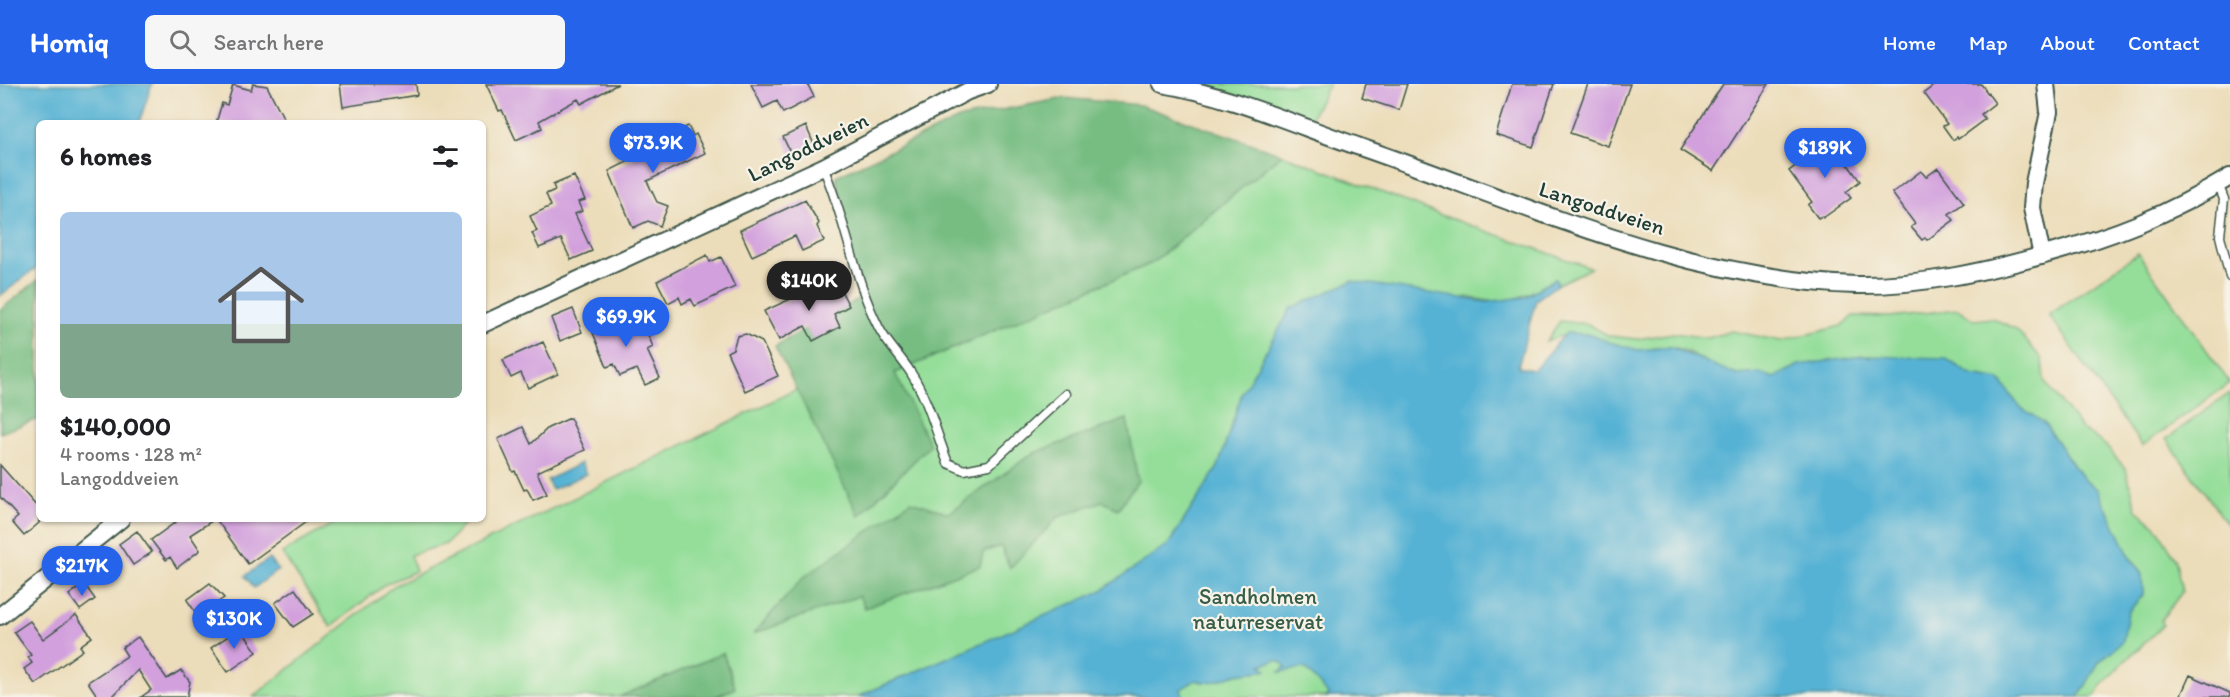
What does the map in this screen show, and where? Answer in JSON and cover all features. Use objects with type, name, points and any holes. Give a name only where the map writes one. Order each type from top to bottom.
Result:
[{"type":"street","name":"Langoddveien","points":[[486,323],[823,167],[966,87],[988,84]]},
{"type":"street","name":"Langoddveien","points":[[1162,84],[1239,105],[1461,182],[1568,222],[1718,266],[1799,281],[1857,285],[1948,278],[2042,256],[2100,240],[2150,222],[2224,181]]},
{"type":"street","points":[[2042,256],[2032,208],[2034,183],[2049,112],[2046,84]]},
{"type":"street","points":[[0,616],[117,522]]},
{"type":"lane","points":[[823,167],[833,189],[856,269],[880,329],[912,375],[933,420],[948,463],[964,470],[989,465],[1066,394]]},
{"type":"lane","points":[[2224,181],[2220,236],[2230,277]]},
{"type":"green space","points":[[1201,84],[1329,84],[1310,119]]},
{"type":"green space","points":[[1064,98],[1140,105],[1282,154],[1152,263],[895,373],[930,445],[859,516],[775,346],[859,299],[836,176],[961,118]]},
{"type":"green space","name":"Sandholmen naturreservat","points":[[1282,154],[1438,214],[1591,268],[1558,284],[1555,279],[1533,292],[1513,299],[1492,301],[1467,297],[1242,393],[1218,467],[1168,545],[1394,697],[984,697],[1023,625],[857,697],[714,697],[735,688],[723,653],[619,697],[253,697],[394,586],[799,388],[895,373],[1152,263]],"holes":[[[1127,419],[1102,501],[1058,517],[1010,567],[1001,546],[983,552],[980,566],[865,607],[859,595],[949,513],[1032,454]]]},
{"type":"green space","points":[[2138,253],[2230,383],[2142,446],[2049,315]]},
{"type":"green space","points":[[36,281],[36,420],[0,433],[0,310]]},
{"type":"green space","points":[[1958,309],[1974,320],[1992,318],[2016,329],[2042,359],[2044,381],[2081,428],[2105,445],[2126,469],[2137,510],[2155,525],[2175,557],[2182,592],[2161,620],[2163,625],[2118,668],[2094,697],[2079,697],[2099,662],[2122,641],[2128,612],[2143,595],[2142,575],[2129,555],[2097,489],[2083,479],[2044,423],[2019,406],[2000,380],[1971,375],[1944,358],[1799,365],[1774,378],[1760,375],[1738,375],[1721,370],[1687,352],[1670,347],[1638,350],[1613,345],[1595,337],[1575,334],[1546,341],[1560,321],[1588,324],[1609,336],[1637,339],[1673,333],[1708,338],[1732,331],[1781,341],[1841,326],[1853,316],[1890,317]]},
{"type":"green space","points":[[2230,393],[2230,523],[2228,525],[2166,439]]},
{"type":"green space","points":[[1127,419],[1138,481],[1118,509],[1102,501],[1058,517],[1010,568],[1001,546],[983,552],[980,566],[865,608],[859,596],[753,634],[804,577],[911,501],[949,513],[1032,454]]},
{"type":"green space","points":[[336,522],[466,522],[446,544],[410,555],[416,571],[386,584],[331,627],[282,553]]},
{"type":"green space","points":[[723,653],[735,688],[714,697],[619,697]]},
{"type":"water","points":[[0,84],[152,84],[140,120],[36,120],[36,268],[0,296]]},
{"type":"water","points":[[1555,279],[1558,284],[1536,300],[1518,367],[1534,370],[1566,333],[1591,334],[1638,350],[1671,347],[1737,375],[1760,373],[1774,378],[1799,365],[1863,356],[1945,358],[1971,375],[2000,380],[2019,406],[2044,423],[2083,479],[2097,489],[2129,555],[2142,575],[2143,595],[2128,612],[2123,641],[2099,662],[2079,697],[1326,697],[1328,694],[1305,668],[1280,672],[1286,666],[1277,660],[1261,665],[1267,670],[1237,674],[1208,682],[1196,680],[1181,689],[1183,697],[857,697],[1099,592],[1168,545],[1218,467],[1242,393],[1291,308],[1352,281],[1487,302],[1525,297]]},
{"type":"water","points":[[581,463],[586,474],[552,490],[547,480]]},
{"type":"water","points":[[269,559],[278,570],[254,588],[245,576]]},
{"type":"building","points":[[253,84],[267,86],[284,120],[217,120],[222,103],[227,105],[233,85],[251,90]]},
{"type":"building","points":[[340,84],[416,84],[417,95],[343,107]]},
{"type":"building","points":[[486,84],[618,84],[581,104],[578,99],[539,121],[542,128],[516,140],[502,110],[499,111]]},
{"type":"building","points":[[751,84],[810,84],[808,85],[814,97],[783,113],[777,101],[763,108]]},
{"type":"building","points":[[1366,84],[1407,84],[1399,110],[1362,98]]},
{"type":"building","points":[[1512,84],[1554,84],[1533,147],[1496,135]]},
{"type":"building","points":[[1588,84],[1630,84],[1608,146],[1570,133]]},
{"type":"building","points":[[1723,84],[1769,84],[1713,171],[1680,150]]},
{"type":"building","points":[[1936,84],[1981,84],[1995,103],[1981,114],[1985,119],[1958,139],[1957,137],[1953,140],[1943,126],[1947,124],[1924,93]]},
{"type":"building","points":[[688,126],[693,136],[696,134],[705,153],[647,181],[657,202],[668,206],[660,226],[648,221],[633,228],[609,171],[635,158],[632,153],[651,145],[648,139],[664,131],[666,137]]},
{"type":"building","points":[[806,126],[815,147],[793,158],[783,137]]},
{"type":"building","points":[[1830,140],[1860,181],[1846,192],[1851,198],[1823,218],[1822,216],[1818,218],[1808,205],[1812,202],[1789,171]]},
{"type":"building","points":[[1938,168],[1964,203],[1949,214],[1954,220],[1927,240],[1925,238],[1922,240],[1911,227],[1915,224],[1892,193],[1921,171],[1926,177]]},
{"type":"building","points":[[574,176],[585,200],[578,202],[582,211],[575,214],[592,251],[571,260],[561,239],[539,248],[532,233],[537,231],[530,216],[551,206],[546,194],[555,190],[553,185]]},
{"type":"building","points":[[805,200],[819,223],[817,226],[824,241],[802,251],[795,236],[752,256],[740,230]]},
{"type":"building","points":[[707,255],[710,262],[721,257],[735,287],[695,306],[691,299],[682,304],[679,297],[668,303],[657,281]]},
{"type":"building","points":[[835,279],[849,306],[834,314],[840,327],[813,341],[805,326],[779,340],[764,311]]},
{"type":"building","points":[[573,309],[582,332],[560,341],[551,318]]},
{"type":"building","points":[[621,315],[623,321],[633,317],[638,328],[644,325],[653,347],[647,350],[660,378],[645,385],[637,369],[620,376],[614,364],[607,367],[591,328]]},
{"type":"building","points":[[746,334],[762,342],[778,376],[745,391],[727,352],[733,349],[737,336]]},
{"type":"building","points":[[543,342],[558,374],[528,388],[521,373],[511,378],[503,360]]},
{"type":"building","points":[[570,418],[585,450],[537,472],[547,494],[533,500],[527,489],[524,490],[515,471],[513,472],[498,439],[523,427],[531,444],[548,428]]},
{"type":"building","points":[[0,465],[36,506],[36,522],[39,523],[24,536],[12,522],[18,517],[0,497]]},
{"type":"building","points":[[176,522],[210,522],[190,535],[200,550],[177,568],[170,557],[166,560],[151,540]]},
{"type":"building","points":[[218,522],[306,522],[248,564]]},
{"type":"building","points":[[137,531],[152,552],[133,565],[119,544]]},
{"type":"building","points":[[210,583],[224,598],[198,616],[187,600]]},
{"type":"building","points":[[84,584],[95,599],[80,610],[69,595]]},
{"type":"building","points":[[295,589],[313,614],[293,627],[275,603]]},
{"type":"building","points":[[76,615],[92,637],[80,646],[83,650],[35,684],[24,669],[32,663],[28,657],[31,655],[14,632],[30,621],[43,639]]},
{"type":"building","points":[[240,628],[257,652],[228,672],[211,648]]},
{"type":"building","points":[[138,637],[167,679],[181,670],[190,682],[187,697],[141,697],[151,690],[138,670],[112,697],[98,697],[88,682],[127,656],[122,648]]},
{"type":"building","points":[[2190,675],[2230,693],[2230,697],[2180,697]]}]
